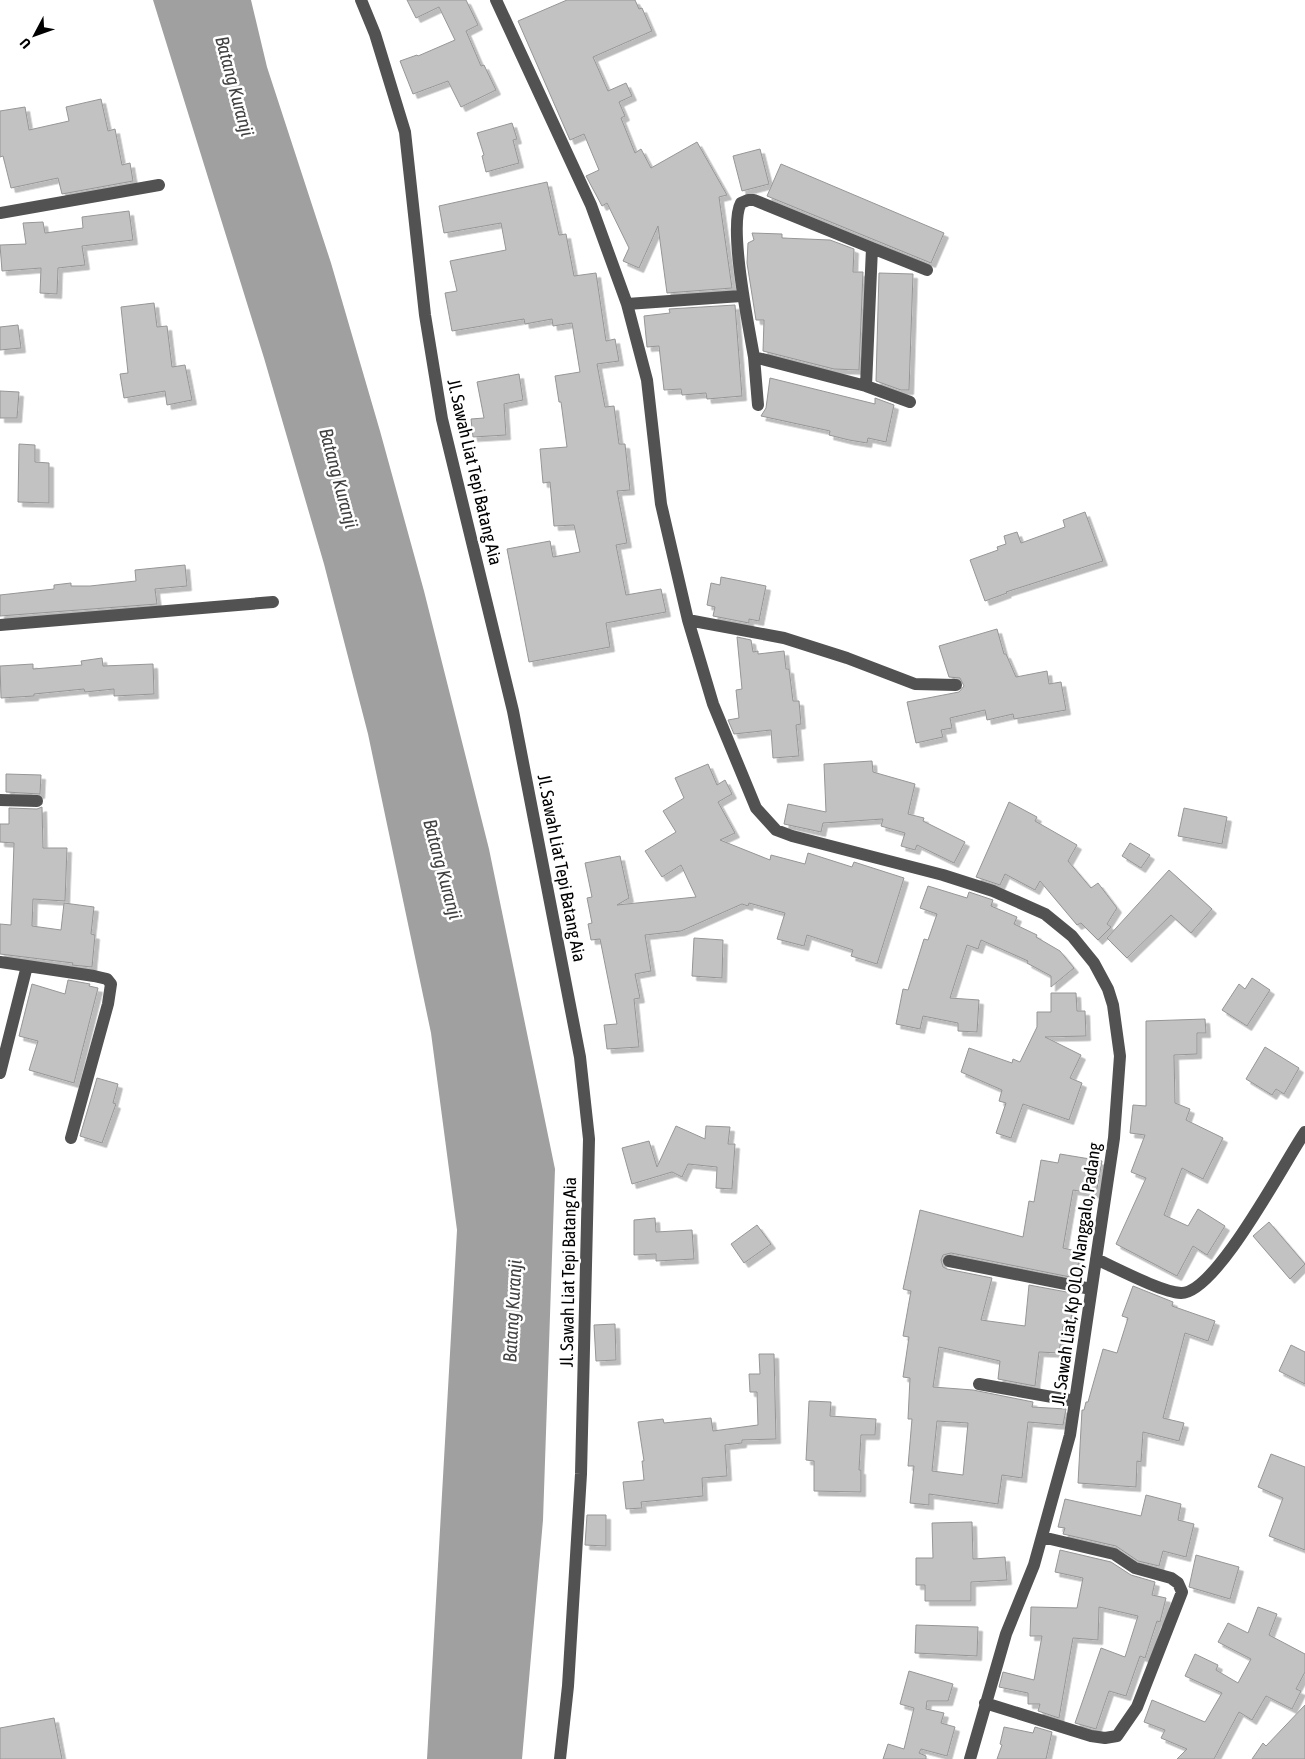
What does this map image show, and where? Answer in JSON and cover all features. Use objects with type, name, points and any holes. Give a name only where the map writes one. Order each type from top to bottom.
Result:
[{"type":"street","name":"Jl. Sawah Liat Tepi Batang Aia","points":[[361,0],[375,34],[405,132],[425,314],[442,419],[514,711],[580,1057],[589,1139],[582,1465],[568,1686],[560,1759]]},
{"type":"street","points":[[496,0],[590,205],[627,304],[647,380],[661,504],[688,620],[784,638],[847,658],[915,684],[956,685]]},
{"type":"street","points":[[0,213],[159,185]]},
{"type":"street","points":[[758,405],[754,358],[741,296],[736,216],[741,203],[754,200],[927,270]]},
{"type":"street","points":[[866,386],[872,248]]},
{"type":"street","points":[[627,304],[741,296]]},
{"type":"street","points":[[754,358],[866,386],[910,402]]},
{"type":"street","points":[[0,625],[273,602]]},
{"type":"street","name":"Jl. Sawah Liat, Kp OLO, Nanggalo, Padang","points":[[688,620],[713,704],[750,798],[763,818],[776,830],[792,836],[943,874],[992,891],[1045,914],[1072,936],[1083,948],[1094,963],[1108,989],[1117,1026],[1120,1056],[1114,1138],[1090,1289],[1075,1401],[1064,1462],[1034,1565],[1006,1634],[970,1759]]},
{"type":"street","points":[[0,800],[37,801]]},
{"type":"street","points":[[0,962],[102,977],[111,986],[108,1004],[71,1138]]},
{"type":"street","points":[[0,1073],[27,966]]},
{"type":"street","points":[[1096,1259],[1167,1290],[1180,1293],[1191,1291],[1218,1265],[1240,1236],[1305,1132]]},
{"type":"street","points":[[949,1261],[1090,1289]]},
{"type":"street","points":[[980,1384],[1075,1401]]},
{"type":"street","points":[[985,1703],[1091,1736],[1106,1738],[1117,1736],[1137,1707],[1182,1592],[1178,1583],[1171,1578],[1135,1568],[1121,1557],[1042,1537]]},
{"type":"water","name":"Batang Kuranji","points":[[153,0],[251,0],[267,67],[331,263],[380,431],[424,591],[489,849],[555,1169],[543,1520],[522,1759],[427,1759],[457,1230],[431,1033],[368,734],[324,564],[264,358]]},
{"type":"building","points":[[407,0],[466,0],[478,25],[466,31],[481,66],[484,65],[496,90],[461,107],[448,81],[413,94],[400,61],[418,56],[455,40],[439,7],[416,18]]},
{"type":"building","points":[[567,0],[635,0],[639,9],[642,8],[652,31],[593,57],[608,91],[626,83],[632,96],[619,102],[625,116],[621,118],[635,153],[641,149],[651,168],[697,142],[727,195],[719,197],[732,288],[667,293],[658,226],[639,268],[623,261],[629,248],[607,203],[602,206],[586,176],[599,170],[584,134],[570,140],[518,21]]},
{"type":"building","points":[[101,99],[108,131],[115,129],[122,165],[130,163],[133,181],[62,194],[58,178],[11,188],[3,156],[0,157],[0,111],[25,107],[29,130],[69,121],[66,107]]},
{"type":"building","points":[[512,123],[517,139],[513,140],[519,163],[486,172],[482,156],[484,155],[477,133]]},
{"type":"building","points":[[760,149],[769,184],[742,191],[733,156]]},
{"type":"building","points":[[781,164],[944,233],[931,263],[767,196]]},
{"type":"building","points":[[547,182],[559,235],[566,234],[574,276],[596,273],[606,341],[615,339],[619,361],[597,364],[605,407],[614,406],[619,444],[625,444],[630,490],[617,491],[627,543],[616,545],[626,595],[661,589],[666,612],[606,623],[610,647],[529,662],[507,549],[550,541],[553,557],[580,552],[574,525],[554,526],[550,482],[543,483],[540,449],[567,447],[561,402],[559,402],[555,376],[580,372],[572,323],[553,326],[552,319],[525,324],[524,319],[452,331],[445,293],[457,291],[450,261],[506,250],[501,223],[444,233],[439,206]]},
{"type":"building","points":[[129,211],[133,240],[82,246],[85,265],[58,268],[57,294],[40,293],[41,268],[2,271],[0,245],[26,244],[23,223],[43,222],[45,233],[83,228],[82,217]]},
{"type":"building","points":[[752,233],[782,234],[782,238],[830,240],[854,249],[853,272],[863,272],[859,370],[834,369],[763,351],[764,320],[756,320],[747,263],[748,243],[754,240]]},
{"type":"building","points":[[879,273],[913,274],[909,390],[901,390],[876,381]]},
{"type":"building","points":[[154,303],[157,327],[167,326],[172,367],[185,365],[192,400],[167,405],[165,391],[124,398],[120,374],[128,373],[121,307]]},
{"type":"building","points":[[735,305],[742,396],[707,399],[706,393],[682,395],[681,389],[664,390],[659,346],[647,347],[644,316],[670,313],[669,309]]},
{"type":"building","points":[[18,325],[21,348],[0,350],[0,327]]},
{"type":"building","points":[[519,374],[523,400],[504,404],[506,435],[473,437],[471,419],[484,418],[477,382]]},
{"type":"building","points":[[770,378],[875,404],[875,398],[894,405],[886,442],[868,438],[867,443],[849,440],[829,435],[830,431],[761,416],[766,408]]},
{"type":"building","points":[[0,391],[19,392],[17,418],[0,418]]},
{"type":"building","points":[[19,444],[35,445],[35,462],[49,463],[49,503],[18,502]]},
{"type":"building","points":[[1085,512],[1103,561],[1006,592],[985,601],[970,560],[998,550],[997,547],[1006,544],[1004,536],[1017,532],[1021,543],[1065,527],[1063,520]]},
{"type":"building","points":[[185,565],[187,586],[155,589],[157,604],[0,616],[0,595],[54,589],[54,585],[71,583],[71,586],[90,586],[136,581],[135,570]]},
{"type":"building","points":[[721,577],[766,586],[759,621],[749,619],[749,623],[713,616],[715,607],[707,605],[711,583],[720,585]]},
{"type":"building","points":[[997,629],[1004,654],[1006,654],[1016,677],[1047,671],[1049,684],[1061,682],[1066,710],[1014,719],[1013,714],[987,720],[985,710],[950,718],[952,728],[941,730],[943,737],[916,743],[907,702],[959,692],[964,686],[960,678],[949,677],[939,646]]},
{"type":"building","points":[[737,637],[751,640],[753,652],[758,651],[758,654],[784,651],[786,669],[789,669],[793,701],[799,701],[801,724],[796,725],[799,756],[773,758],[771,730],[734,734],[728,720],[739,718],[736,690],[742,689]]},
{"type":"building","points":[[102,658],[103,666],[153,664],[154,694],[114,696],[114,689],[85,692],[84,689],[34,694],[34,696],[1,698],[0,666],[33,664],[33,669],[82,665],[81,661]]},
{"type":"building","points":[[872,761],[873,772],[915,784],[908,814],[924,818],[923,821],[965,842],[954,863],[917,845],[915,850],[901,846],[905,833],[881,826],[883,819],[823,823],[821,832],[784,824],[788,804],[826,812],[824,764]]},
{"type":"building","points":[[708,764],[717,785],[725,780],[732,794],[718,802],[735,833],[720,840],[770,860],[771,855],[805,864],[808,853],[852,867],[854,862],[904,878],[877,964],[851,956],[853,950],[807,935],[804,946],[777,939],[785,913],[749,903],[748,906],[742,904],[681,931],[645,935],[651,971],[635,974],[640,998],[634,999],[639,1047],[607,1049],[604,1025],[617,1024],[600,939],[591,940],[588,924],[592,923],[587,898],[592,897],[585,863],[620,856],[629,898],[617,905],[696,897],[681,865],[662,877],[645,851],[676,832],[663,811],[684,798],[675,778]]},
{"type":"building","points":[[6,774],[41,775],[40,794],[6,792]]},
{"type":"building","points":[[1009,802],[1037,817],[1035,821],[1077,845],[1068,861],[1091,888],[1098,883],[1117,908],[1107,924],[1111,927],[1098,940],[1081,923],[1077,925],[1040,881],[1035,890],[1005,874],[1000,885],[976,877]]},
{"type":"building","points":[[42,807],[43,848],[67,848],[65,901],[33,899],[32,926],[61,930],[64,903],[94,907],[91,934],[95,935],[92,967],[0,954],[0,924],[11,925],[14,843],[0,842],[0,824],[9,824],[9,808],[37,809]]},
{"type":"building","points":[[1184,808],[1227,817],[1222,844],[1178,836]]},
{"type":"building","points":[[1130,843],[1150,855],[1141,868],[1122,856]]},
{"type":"building","points":[[1169,870],[1212,909],[1191,933],[1171,915],[1127,958],[1107,938]]},
{"type":"building","points":[[928,886],[967,898],[969,892],[993,900],[991,906],[1017,917],[1014,924],[1037,935],[1036,937],[1060,951],[1074,968],[1051,987],[1051,976],[1027,963],[1028,961],[981,940],[978,949],[967,945],[950,998],[979,1000],[977,1032],[958,1031],[958,1023],[923,1016],[920,1029],[896,1024],[903,989],[908,990],[924,939],[928,940],[937,914],[920,908]]},
{"type":"building","points":[[694,938],[723,940],[722,978],[692,976]]},
{"type":"building","points":[[1252,978],[1270,990],[1247,1026],[1222,1010],[1239,984],[1245,989]]},
{"type":"building","points":[[68,980],[90,984],[89,986],[98,988],[74,1083],[29,1070],[38,1041],[19,1036],[32,984],[65,994]]},
{"type":"building","points":[[1051,993],[1076,993],[1077,1011],[1085,1011],[1086,1036],[1045,1037],[1081,1055],[1070,1078],[1082,1083],[1069,1120],[1023,1104],[1011,1138],[996,1133],[1006,1103],[999,1101],[1002,1090],[961,1072],[969,1048],[1012,1063],[1013,1059],[1020,1062],[1037,1027],[1037,1012],[1051,1012]]},
{"type":"building","points":[[1205,1019],[1206,1033],[1197,1033],[1197,1054],[1174,1055],[1175,1103],[1190,1109],[1186,1120],[1223,1138],[1203,1179],[1182,1168],[1164,1215],[1188,1226],[1198,1209],[1225,1226],[1207,1255],[1193,1246],[1177,1276],[1116,1244],[1146,1178],[1131,1172],[1145,1135],[1130,1133],[1133,1105],[1146,1106],[1146,1021]]},
{"type":"building","points":[[1265,1047],[1299,1068],[1284,1094],[1276,1089],[1272,1095],[1246,1079]]},
{"type":"building","points":[[97,1078],[118,1084],[113,1103],[116,1104],[102,1143],[80,1136]]},
{"type":"building","points":[[676,1126],[705,1139],[706,1126],[730,1127],[728,1144],[735,1144],[732,1189],[716,1188],[717,1167],[688,1164],[682,1177],[672,1172],[632,1184],[622,1148],[649,1141],[657,1167]]},
{"type":"building","points":[[1060,1154],[1102,1161],[1096,1194],[1073,1190],[1063,1248],[1081,1252],[1075,1278],[951,1253],[943,1255],[941,1260],[943,1267],[947,1269],[992,1278],[981,1320],[1025,1326],[1029,1285],[1072,1293],[1071,1296],[1074,1297],[1070,1327],[1063,1326],[1059,1353],[1039,1352],[1035,1386],[998,1379],[1000,1361],[939,1347],[933,1387],[973,1390],[1033,1402],[1032,1407],[1066,1409],[1063,1425],[1028,1422],[1022,1478],[1002,1475],[998,1504],[929,1494],[929,1505],[910,1503],[914,1466],[908,1466],[912,1419],[908,1419],[910,1378],[903,1377],[909,1337],[903,1336],[911,1291],[903,1289],[920,1210],[1023,1237],[1029,1201],[1034,1202],[1041,1160],[1058,1163]],"holes":[[[937,1421],[968,1423],[963,1475],[932,1471]]]},
{"type":"building","points":[[655,1218],[656,1232],[692,1230],[694,1259],[656,1261],[656,1254],[634,1255],[634,1220]]},
{"type":"building","points":[[1269,1222],[1305,1264],[1290,1279],[1253,1236]]},
{"type":"building","points":[[757,1225],[771,1244],[744,1263],[731,1244]]},
{"type":"building","points":[[1133,1286],[1173,1302],[1172,1306],[1215,1321],[1208,1341],[1185,1333],[1163,1418],[1184,1423],[1179,1441],[1143,1432],[1141,1462],[1137,1461],[1136,1487],[1078,1483],[1082,1410],[1084,1410],[1086,1402],[1088,1402],[1103,1349],[1117,1353],[1128,1318],[1122,1316]]},
{"type":"building","points":[[615,1324],[616,1360],[596,1361],[594,1325]]},
{"type":"building","points":[[1291,1345],[1305,1352],[1305,1384],[1279,1371]]},
{"type":"building","points":[[759,1354],[774,1354],[776,1439],[742,1440],[742,1443],[725,1445],[727,1476],[702,1478],[703,1496],[641,1502],[642,1508],[626,1509],[623,1482],[644,1480],[642,1461],[644,1461],[638,1422],[663,1419],[664,1423],[711,1418],[713,1431],[758,1425],[757,1392],[750,1392],[749,1374],[760,1374]]},
{"type":"building","points":[[809,1401],[831,1402],[830,1416],[876,1419],[875,1435],[861,1435],[859,1470],[861,1470],[861,1492],[814,1491],[814,1461],[806,1460]]},
{"type":"building","points":[[1271,1454],[1305,1467],[1305,1550],[1269,1536],[1283,1498],[1258,1487]]},
{"type":"building","points":[[1146,1495],[1181,1504],[1178,1520],[1194,1524],[1186,1557],[1163,1551],[1159,1566],[1138,1561],[1116,1546],[1063,1534],[1065,1528],[1058,1527],[1065,1499],[1141,1516]]},
{"type":"building","points":[[587,1515],[606,1515],[606,1546],[585,1545]]},
{"type":"building","points":[[972,1522],[973,1559],[1005,1557],[1007,1580],[971,1582],[971,1601],[925,1601],[925,1585],[916,1585],[916,1558],[933,1558],[932,1523]]},
{"type":"building","points":[[1060,1550],[1111,1562],[1131,1575],[1155,1582],[1152,1595],[1166,1598],[1160,1622],[1157,1621],[1145,1658],[1140,1656],[1126,1696],[1109,1691],[1096,1729],[1075,1723],[1101,1648],[1125,1657],[1138,1616],[1099,1607],[1098,1640],[1073,1638],[1059,1718],[1038,1711],[1040,1704],[1028,1704],[1028,1693],[999,1687],[1003,1672],[1034,1680],[1042,1636],[1030,1636],[1031,1607],[1077,1608],[1083,1578],[1055,1572]]},
{"type":"building","points":[[1196,1555],[1239,1567],[1230,1599],[1189,1587]]},
{"type":"building","points":[[1258,1607],[1277,1614],[1269,1635],[1305,1654],[1305,1672],[1296,1689],[1301,1691],[1292,1709],[1266,1696],[1252,1720],[1239,1712],[1214,1759],[1177,1759],[1187,1749],[1161,1738],[1165,1730],[1144,1722],[1152,1700],[1205,1722],[1222,1693],[1185,1676],[1195,1654],[1218,1665],[1216,1670],[1238,1683],[1251,1659],[1218,1642],[1228,1623],[1248,1633]]},
{"type":"building","points":[[916,1625],[978,1627],[977,1656],[915,1653]]},
{"type":"building","points":[[909,1671],[953,1684],[948,1701],[927,1701],[926,1709],[944,1713],[941,1723],[955,1727],[947,1756],[921,1749],[919,1753],[926,1756],[926,1759],[883,1759],[888,1744],[904,1749],[914,1708],[900,1704]]},
{"type":"building","points":[[1305,1705],[1305,1759],[1252,1759],[1263,1743],[1266,1746]]},
{"type":"building","points":[[54,1718],[62,1759],[0,1759],[0,1728]]},
{"type":"building","points":[[1004,1727],[1033,1733],[1035,1727],[1052,1732],[1046,1759],[997,1759],[1002,1745],[1000,1744]]}]
